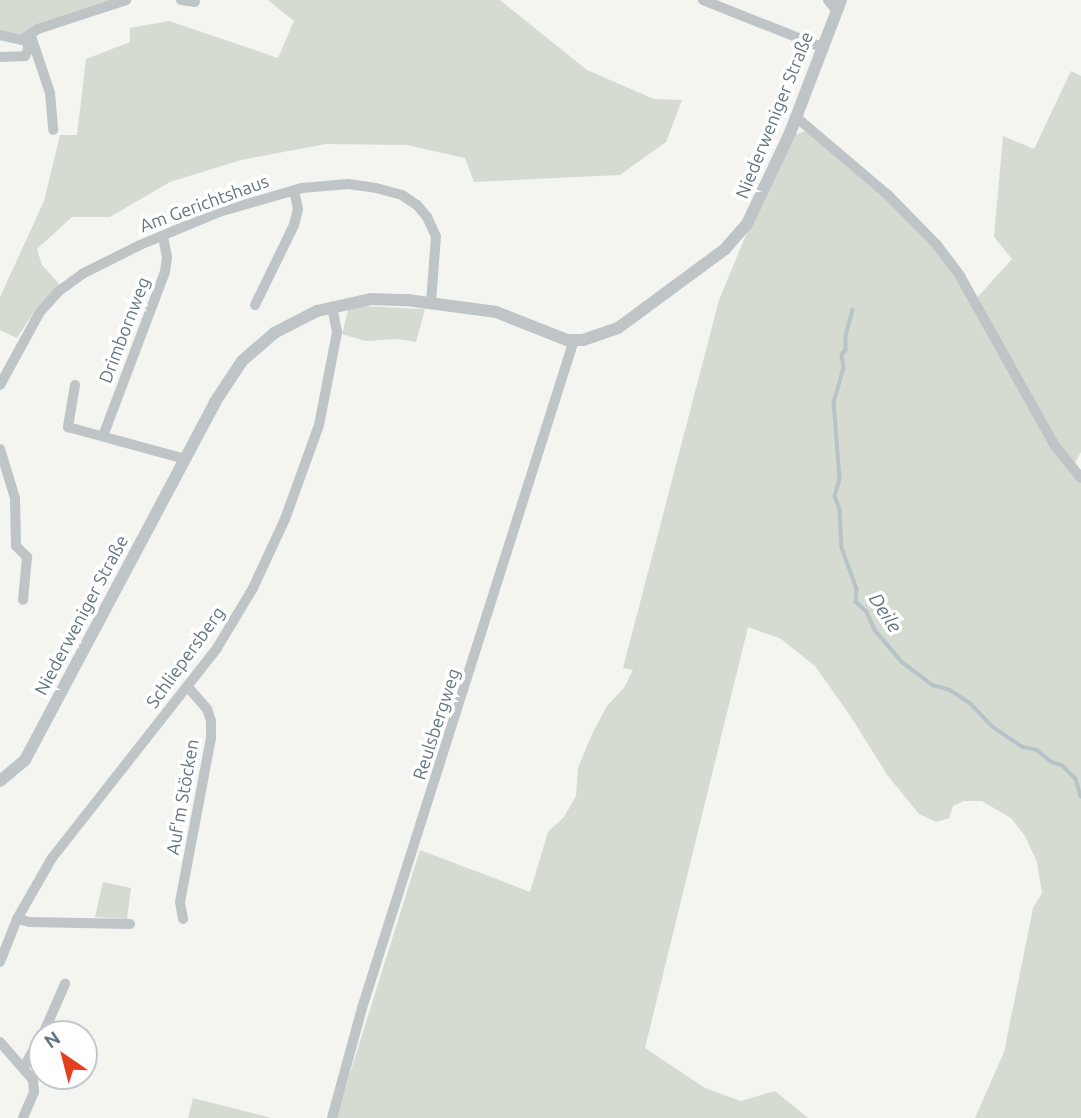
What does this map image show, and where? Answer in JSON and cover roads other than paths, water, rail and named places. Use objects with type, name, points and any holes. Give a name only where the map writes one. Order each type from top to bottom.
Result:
[{"type":"street","points":[[0,57],[25,56],[29,37],[38,29],[125,0]]},
{"type":"street","points":[[181,0],[195,2]]},
{"type":"street","points":[[703,0],[821,47]]},
{"type":"street","name":"Niederweniger Straße","points":[[0,781],[24,761],[215,402],[242,362],[275,333],[332,306],[383,298],[507,315],[561,338],[574,340],[606,333],[628,322],[732,244],[752,215],[796,117],[835,3]]},
{"type":"street","points":[[0,35],[29,37]]},
{"type":"street","points":[[29,37],[50,93],[53,130]]},
{"type":"street","points":[[796,117],[896,202],[945,255],[960,276],[1055,446],[1081,478]]},
{"type":"street","name":"Am Gerichtshaus","points":[[0,385],[29,328],[59,291],[110,259],[163,236],[253,201],[294,190],[348,184],[402,195],[417,205],[436,236],[430,303]]},
{"type":"street","points":[[255,305],[296,219],[294,190]]},
{"type":"street","name":"Drimbornweg","points":[[103,436],[165,272],[167,257],[163,236]]},
{"type":"street","points":[[265,288],[277,294]]},
{"type":"street","name":"Schliepersberg","points":[[0,962],[17,919],[52,858],[188,687],[237,618],[285,519],[319,425],[337,332],[332,306]]},
{"type":"street","name":"Reulsbergweg","points":[[332,1118],[362,1009],[574,340]]},
{"type":"street","points":[[75,385],[68,427],[185,459]]},
{"type":"street","points":[[0,449],[15,498],[16,545],[27,557],[23,600]]},
{"type":"street","name":"Auf'm Stöcken","points":[[183,919],[180,902],[211,738],[211,721],[207,709],[188,687]]},
{"type":"street","points":[[17,919],[30,922],[130,924]]},
{"type":"street","points":[[49,1020],[65,984]]},
{"type":"street","points":[[0,1042],[33,1080],[34,1091],[23,1118]]},
{"type":"street","points":[[24,1067],[28,1060]]},
{"type":"waterway","name":"Deile","points":[[853,310],[846,336],[846,350],[842,355],[844,368],[834,402],[840,479],[835,496],[840,510],[842,548],[857,589],[856,602],[867,612],[875,630],[902,662],[933,685],[950,690],[970,703],[993,727],[1023,747],[1037,750],[1052,762],[1062,765],[1076,779],[1081,796]]}]
